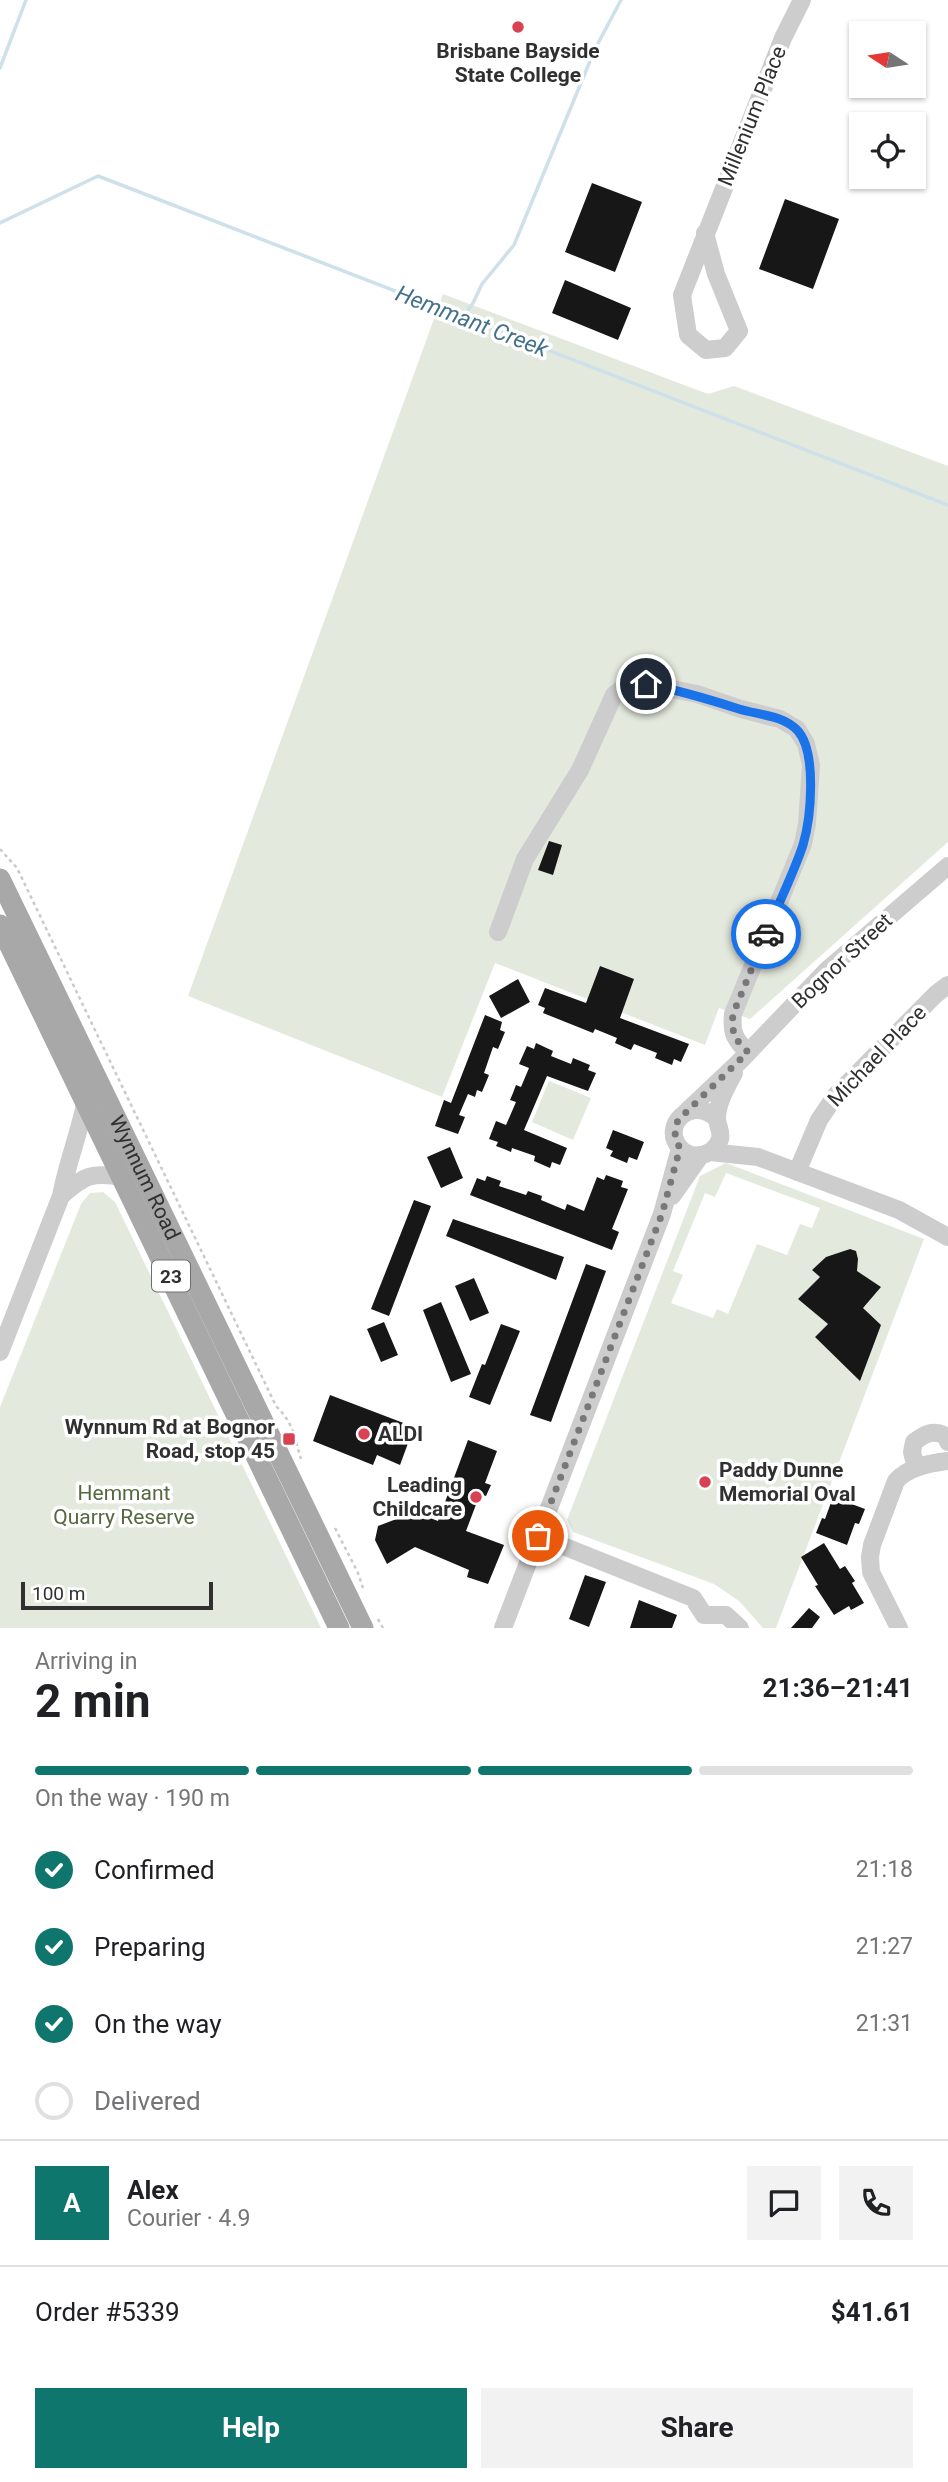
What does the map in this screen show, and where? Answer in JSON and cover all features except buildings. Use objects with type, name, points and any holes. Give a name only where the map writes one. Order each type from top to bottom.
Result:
[{"type":"main road","name":"Wynnum Road","points":[[0,879],[370,1623]]},
{"type":"main road","name":"Wynnum Road","points":[[0,925],[124,1177],[339,1628]]},
{"type":"street","name":"Millenium Place","points":[[705,233],[716,274],[739,331],[725,348],[706,350],[688,335],[682,295],[705,233],[783,38],[802,0]]},
{"type":"street","points":[[498,933],[525,859],[580,770],[614,695],[627,685],[646,684],[697,694],[780,719],[797,729],[806,744],[811,765],[807,824],[803,844],[733,1014],[731,1028],[744,1056]]},
{"type":"street","name":"Bognor Street","points":[[503,1628],[662,1214],[680,1148],[674,1131],[678,1120],[827,970],[948,866]]},
{"type":"street","name":"Michael Place","points":[[797,1172],[819,1120],[836,1095],[948,985]]},
{"type":"street","name":"Bognor Street","points":[[662,1214],[682,1180],[719,1142],[723,1093],[744,1056]]},
{"type":"street","points":[[0,1352],[61,1196],[66,1171],[81,1128],[86,1099]]},
{"type":"street","points":[[686,1112],[706,1110],[758,1157]]},
{"type":"street","points":[[680,1148],[688,1153],[758,1157],[899,1210],[948,1237]]},
{"type":"street","points":[[61,1196],[78,1181],[93,1174],[124,1177]]},
{"type":"street","points":[[916,1468],[912,1452],[914,1442],[925,1434],[937,1432],[946,1436],[948,1442]]},
{"type":"street","points":[[899,1628],[871,1572],[872,1545],[896,1481],[916,1468],[948,1461]]},
{"type":"street","points":[[538,1536],[693,1598],[701,1622],[726,1615],[740,1628]]},
{"type":"path","points":[[0,849],[16,868],[276,1406],[288,1419],[297,1438],[303,1464]]},
{"type":"path","points":[[330,1519],[363,1588]]},
{"type":"path","points":[[370,1623],[383,1628]]},
{"type":"green space","points":[[443,294],[708,394],[734,386],[948,466],[948,842],[750,1019],[719,1008],[705,1045],[495,963],[442,1097],[188,996]]},
{"type":"green space","points":[[549,1081],[591,1098],[573,1140],[532,1122]]},
{"type":"green space","points":[[726,1163],[924,1239],[776,1628],[763,1628],[739,1601],[714,1584],[573,1532],[567,1520],[700,1176]],"holes":[[[726,1173],[820,1208],[812,1228],[800,1224],[787,1255],[757,1244],[728,1314],[717,1309],[713,1318],[671,1303],[683,1275],[673,1271],[705,1193],[715,1197]],[[850,1249],[856,1252],[858,1258],[857,1271],[881,1287],[863,1308],[881,1325],[815,1337],[828,1324],[798,1299],[820,1277],[812,1270],[826,1257]]]},
{"type":"green space","name":"Hemmant Quarry Reserve","points":[[103,1192],[115,1202],[321,1628],[0,1628],[0,1407],[81,1204],[90,1193]]},
{"type":"waterway","points":[[0,68],[26,0]]},
{"type":"waterway","points":[[463,317],[482,284],[514,245],[595,49],[621,0]]},
{"type":"waterway","name":"Hemmant Creek","points":[[0,223],[98,176],[948,505]]},
{"type":"way so far","points":[[538,1536],[662,1214],[680,1148],[674,1131],[678,1120],[748,1052],[735,1040],[731,1028],[733,1014],[766,934]]},
{"type":"place","name":"Brisbane Bayside State College","points":[[518,27]]},
{"type":"place","name":"ALDI","points":[[364,1434]]},
{"type":"place","name":"Wynnum Rd at Bognor Road, stop 45","points":[[289,1439]]},
{"type":"place","name":"Paddy Dunne Memorial Oval","points":[[705,1482]]},
{"type":"place","name":"Leading Childcare","points":[[476,1497]]},
{"type":"route","points":[[646,684],[697,694],[780,719],[797,729],[806,744],[811,765],[803,844],[766,934]]}]
